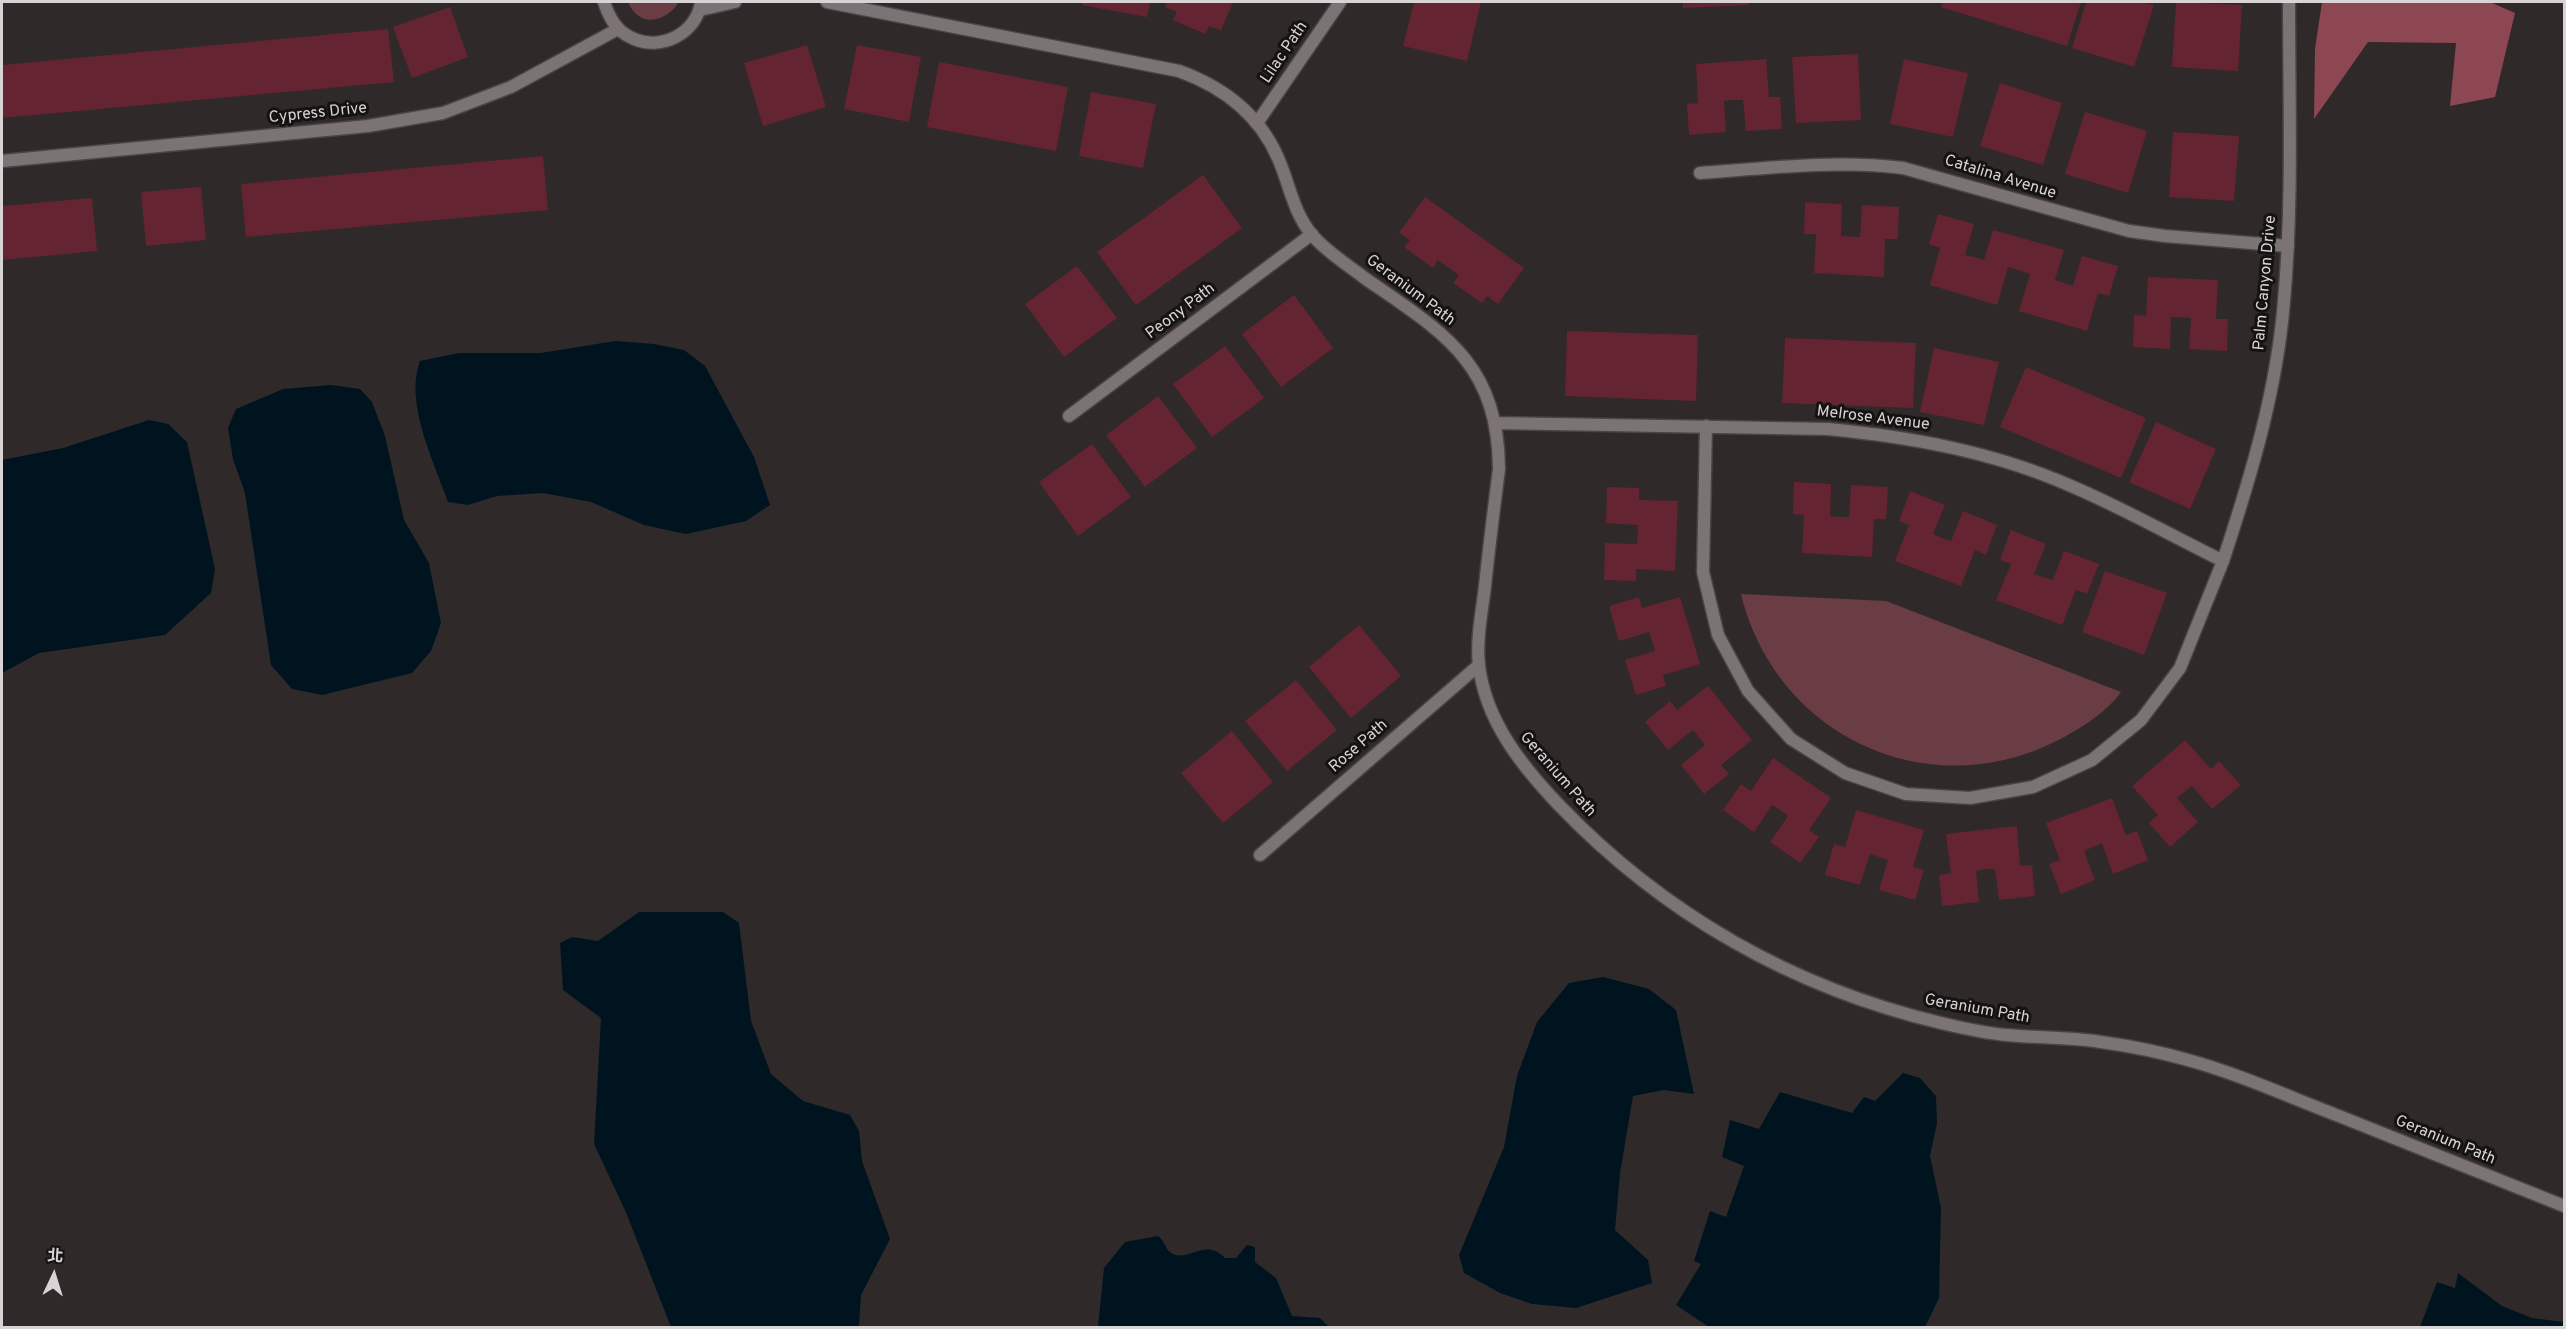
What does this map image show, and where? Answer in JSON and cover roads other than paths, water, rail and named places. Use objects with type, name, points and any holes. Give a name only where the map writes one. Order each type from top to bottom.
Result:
[{"type":"street","points":[[604,2],[609,16],[618,29],[632,38],[648,43],[664,42],[680,35],[692,24],[700,6],[735,2]]},
{"type":"street","name":"Geranium Path","points":[[827,2],[1179,71],[1207,81],[1231,97],[1257,123],[1278,158],[1294,206],[1312,234],[1341,261],[1444,335],[1476,375],[1487,398],[1499,446],[1499,469],[1479,636],[1479,665],[1485,694],[1495,722],[1510,747],[1547,792],[1587,834],[1678,909],[1727,940],[1779,968],[1832,991],[1888,1010],[2002,1035],[2099,1042],[2188,1060],[2274,1090],[2565,1206]]},
{"type":"street","name":"Lilac Path","points":[[1257,123],[1340,2]]},
{"type":"street","name":"Palm Canyon Drive","points":[[1706,426],[1703,572],[1718,635],[1748,691],[1791,739],[1845,773],[1906,794],[1970,798],[2012,791],[2033,787],[2092,760],[2141,720],[2180,668],[2223,561],[2262,434],[2275,369],[2284,303],[2288,246],[2289,2]]},
{"type":"street","name":"Cypress Drive","points":[[2,161],[368,126],[443,113],[511,87],[618,29]]},
{"type":"street","name":"Catalina Avenue","points":[[1700,173],[1828,163],[1884,166],[1940,177],[2093,223],[2129,231],[2288,246]]},
{"type":"street","name":"Peony Path","points":[[1069,416],[1312,234]]},
{"type":"street","name":"Melrose Avenue","points":[[1495,423],[1828,429],[1881,434],[1934,443],[1980,455],[2071,486],[2223,561]]},
{"type":"street","name":"Rose Path","points":[[1260,855],[1479,665]]},
{"type":"water","points":[[615,341],[654,344],[684,350],[705,366],[754,457],[770,505],[746,521],[686,534],[644,525],[591,502],[543,493],[497,496],[468,505],[448,502],[418,413],[416,377],[420,361],[459,353],[541,353]]},
{"type":"water","points":[[331,385],[360,389],[372,402],[385,436],[404,520],[429,563],[441,623],[431,651],[412,673],[322,695],[292,689],[271,665],[245,493],[233,459],[228,428],[236,409],[283,389]]},
{"type":"water","points":[[149,420],[168,424],[187,442],[215,569],[211,593],[165,635],[39,653],[2,673],[2,460],[63,448]]},
{"type":"water","points":[[639,912],[723,912],[739,923],[751,1021],[771,1074],[803,1101],[850,1115],[859,1131],[862,1161],[890,1239],[861,1295],[859,1327],[671,1327],[625,1210],[594,1144],[601,1018],[563,990],[560,943],[572,937],[598,941]]},
{"type":"water","points":[[1603,977],[1649,989],[1676,1010],[1694,1094],[1664,1090],[1633,1096],[1620,1173],[1615,1230],[1648,1260],[1652,1283],[1576,1308],[1532,1304],[1500,1293],[1464,1273],[1459,1255],[1504,1147],[1517,1076],[1537,1022],[1569,983]]},
{"type":"water","points":[[1903,1073],[1920,1078],[1936,1096],[1937,1123],[1930,1156],[1941,1208],[1939,1298],[1926,1325],[1922,1328],[1709,1327],[1676,1305],[1701,1264],[1694,1261],[1710,1211],[1726,1217],[1744,1166],[1722,1157],[1730,1120],[1759,1129],[1780,1092],[1852,1113],[1864,1097],[1875,1101]]},
{"type":"water","points":[[1158,1236],[1168,1250],[1176,1255],[1210,1250],[1225,1258],[1236,1258],[1247,1245],[1255,1247],[1255,1262],[1276,1278],[1292,1316],[1320,1318],[1329,1327],[1098,1327],[1104,1268],[1125,1242]]},
{"type":"water","points":[[2458,1273],[2502,1306],[2532,1318],[2564,1322],[2564,1327],[2420,1327],[2437,1282],[2455,1288]]}]
